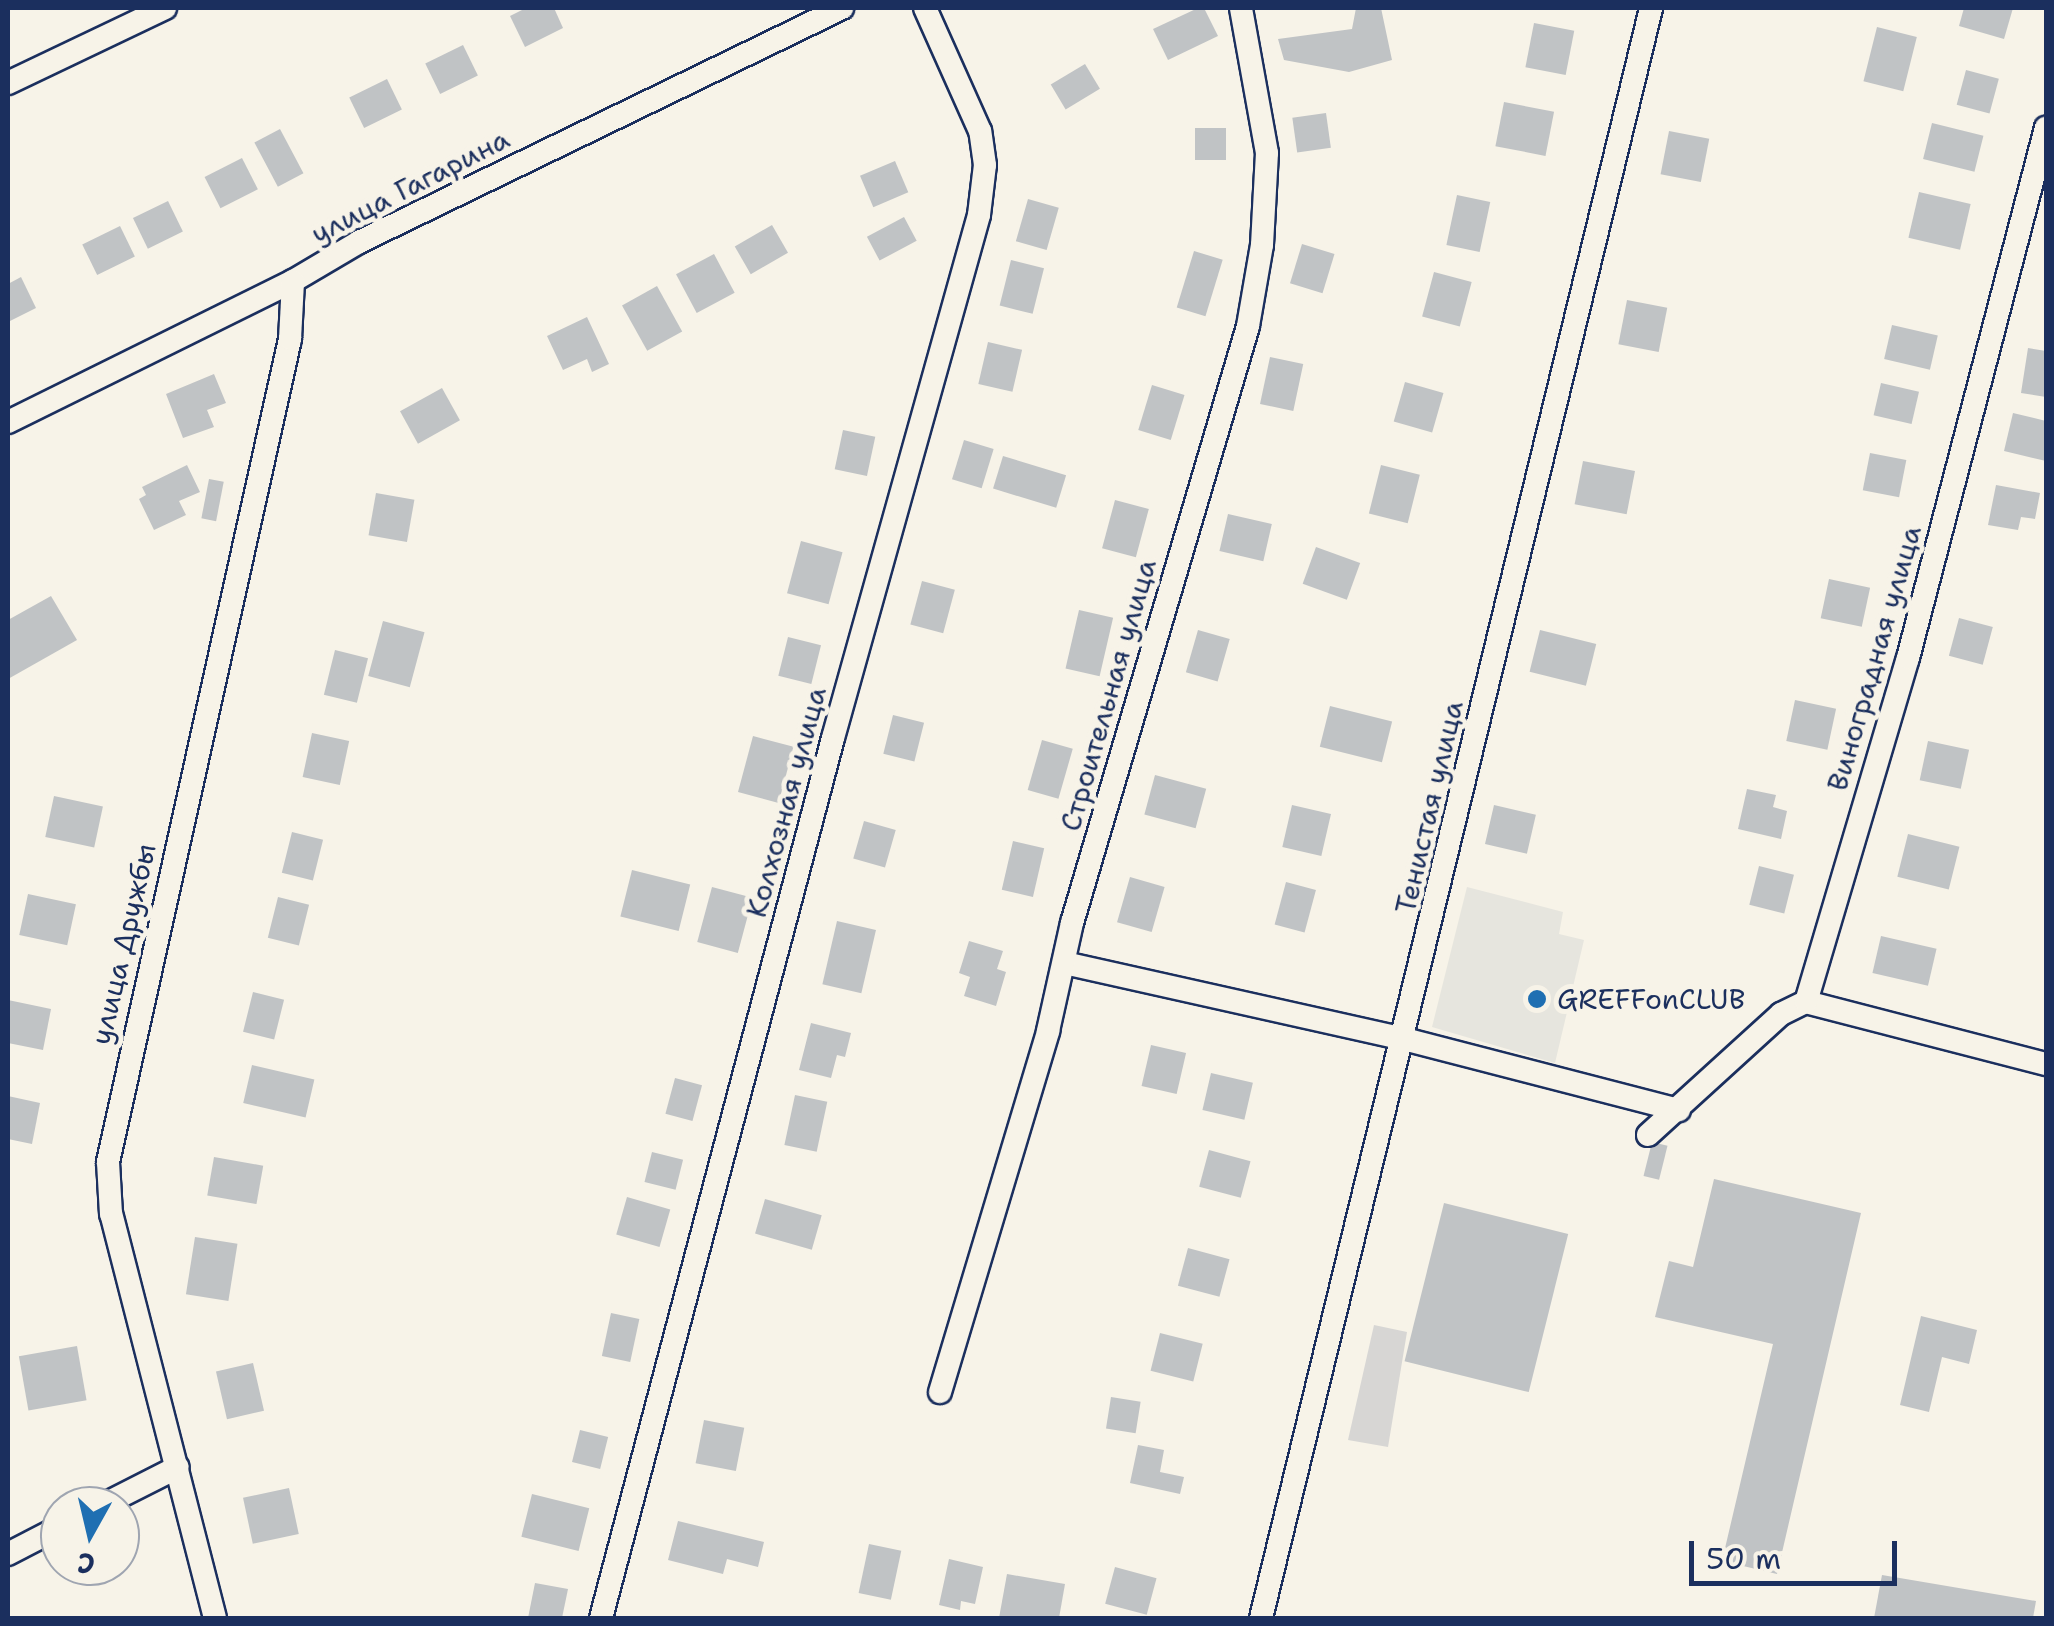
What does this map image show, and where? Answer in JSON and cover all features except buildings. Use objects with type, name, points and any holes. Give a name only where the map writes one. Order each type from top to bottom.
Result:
[{"type":"street","points":[[8,83],[165,8]]},
{"type":"street","name":"улица Гагарина","points":[[8,422],[293,280],[359,242],[842,8]]},
{"type":"street","name":"Колхозная улица","points":[[601,1618],[833,738],[979,215],[985,166],[980,131],[925,8]]},
{"type":"street","name":"Строительная улица","points":[[940,1392],[1248,326],[1262,246],[1267,153],[1241,8]]},
{"type":"street","name":"Тенистая улица","points":[[1261,1618],[1651,8]]},
{"type":"street","name":"Виноградная улица","points":[[1806,1002],[1908,658],[2046,128]]},
{"type":"street","name":"улица Дружбы","points":[[215,1618],[111,1214],[108,1162],[290,339],[293,280]]},
{"type":"street","points":[[1064,964],[1404,1039],[1616,1097],[1679,1110]]},
{"type":"street","points":[[1648,1135],[1782,1014],[1806,1002],[2046,1064]]},
{"type":"street","points":[[140,1486],[178,1467]]},
{"type":"street","points":[[8,1554],[40,1537]]},
{"type":"shaded area","name":"GREFFonCLUB","points":[[1467,887],[1563,912],[1559,934],[1584,940],[1555,1063],[1432,1027]]},
{"type":"shaded area","points":[[1374,1325],[1407,1332],[1388,1447],[1348,1440]]},
{"type":"place","name":"GREFFonCLUB","points":[[1537,999]]}]
